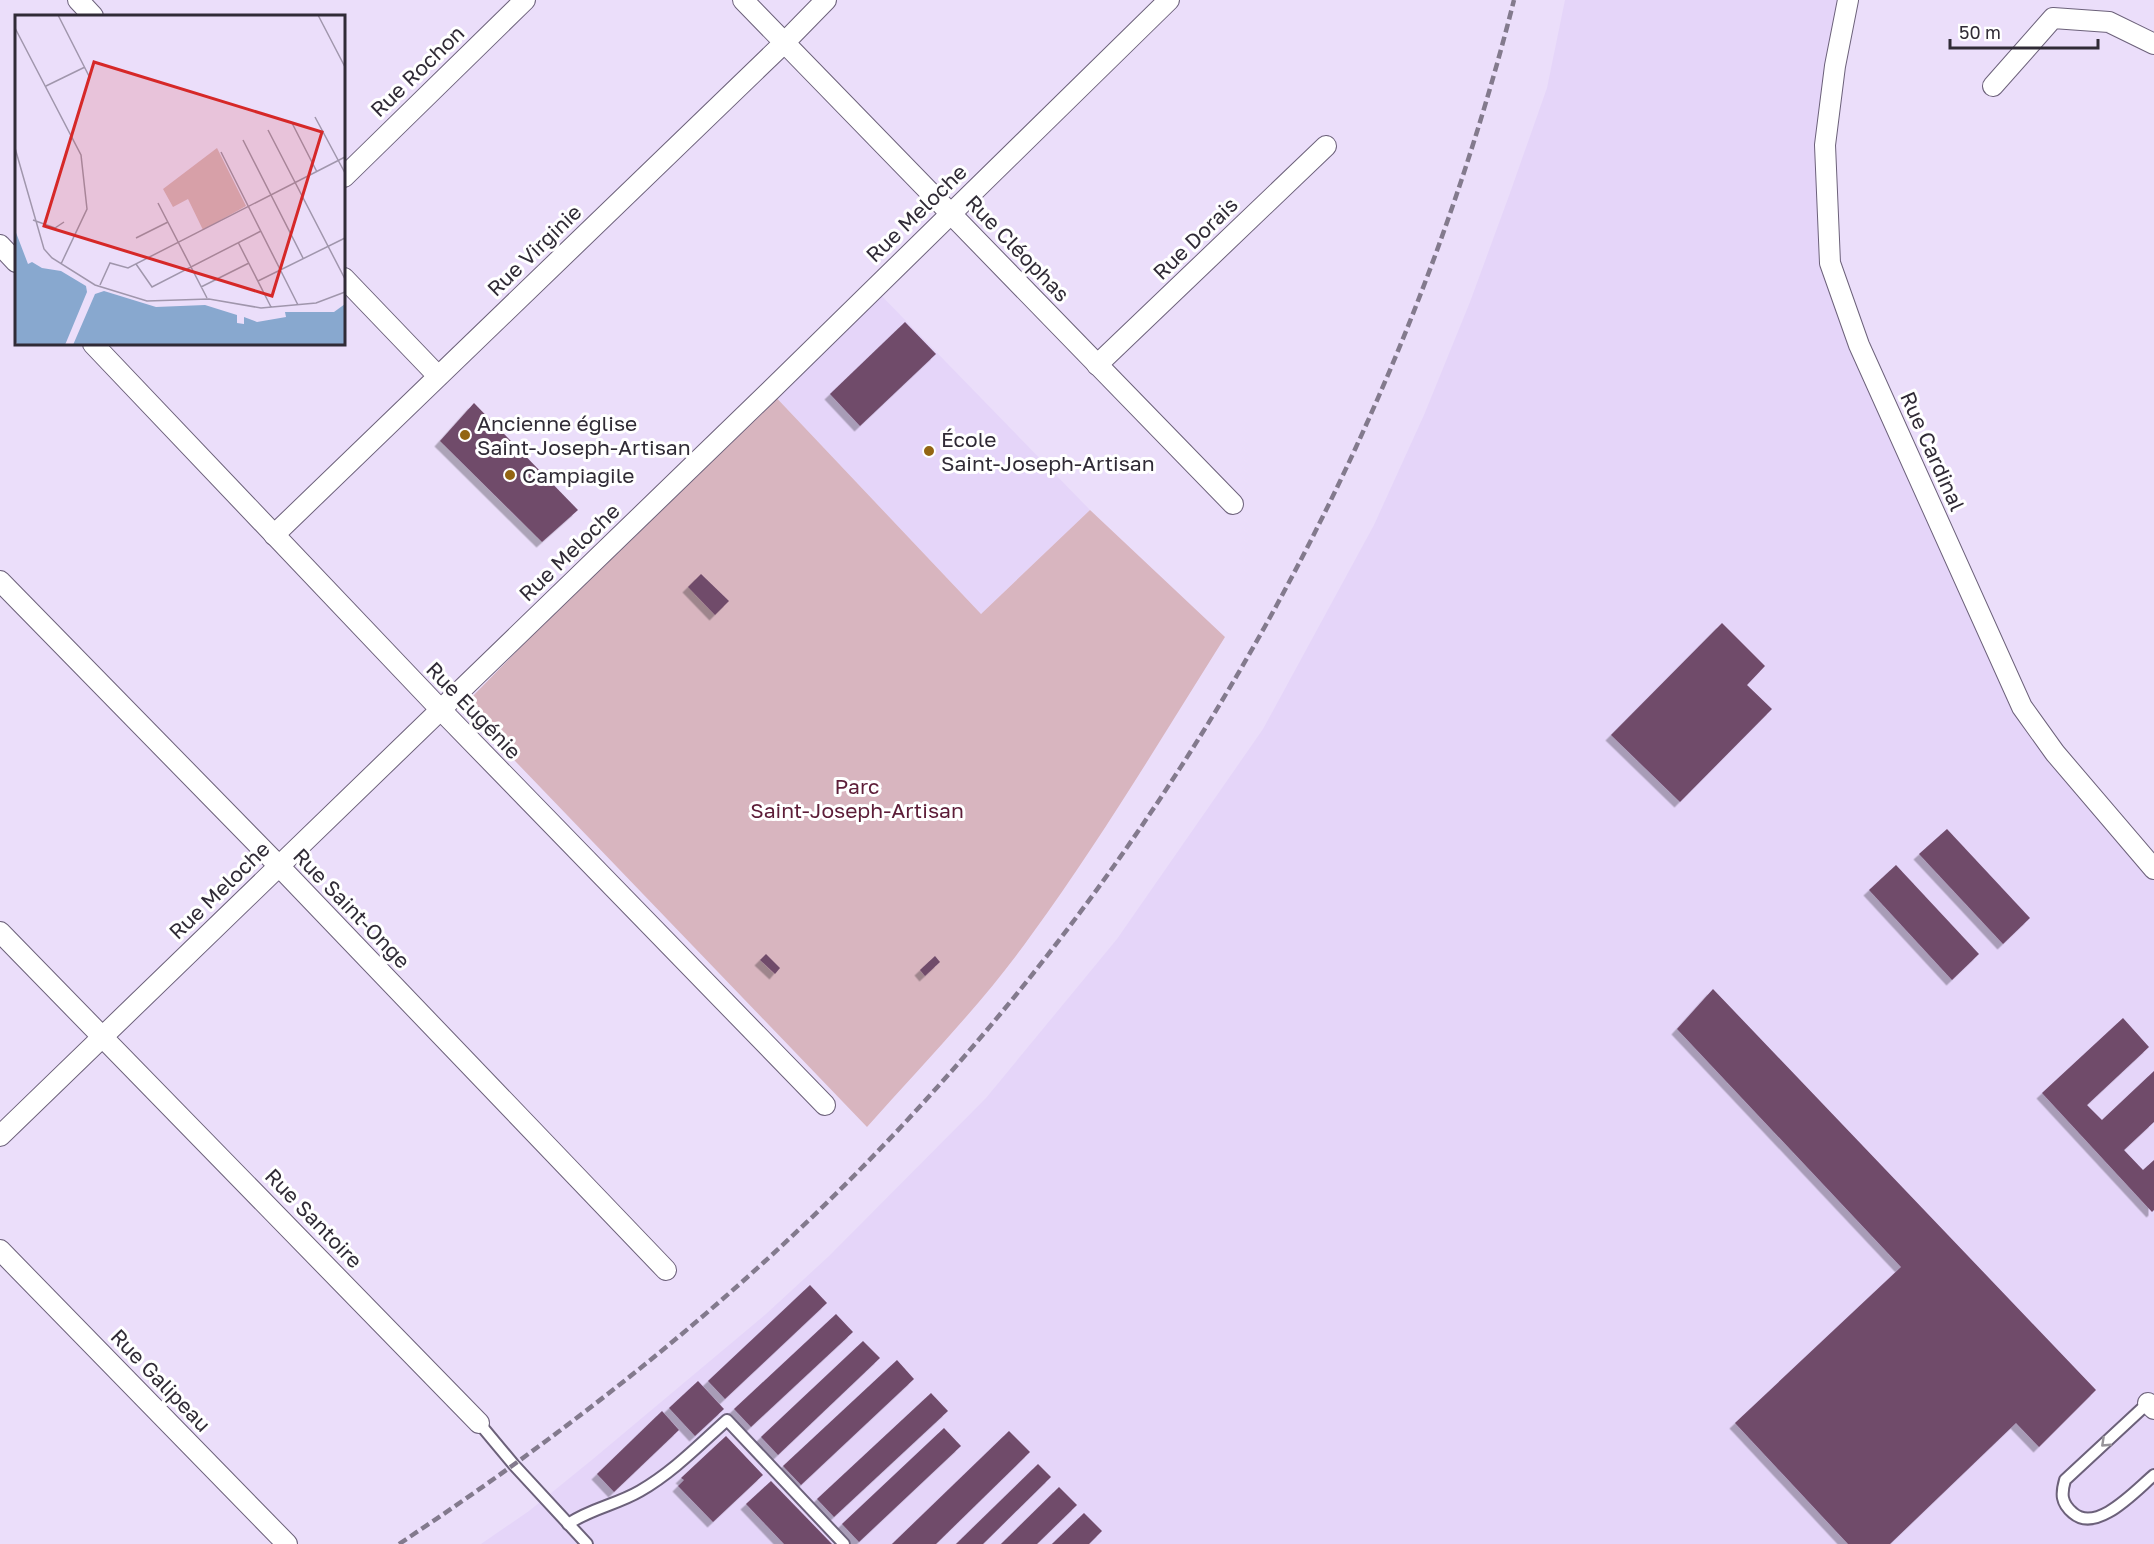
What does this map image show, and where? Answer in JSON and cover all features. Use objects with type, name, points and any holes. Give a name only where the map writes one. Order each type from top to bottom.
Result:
[{"type":"street","points":[[78,0],[92,15]]},
{"type":"street","name":"Rue Rochon","points":[[345,176],[525,0]]},
{"type":"street","name":"Rue Cléophas","points":[[743,0],[1233,504]]},
{"type":"street","name":"Rue Virginie","points":[[274,535],[826,0]]},
{"type":"street","name":"Rue Meloche","points":[[0,1136],[761,399],[1169,0]]},
{"type":"street","name":"Rue Cardinal","points":[[1848,0],[1835,66],[1825,145],[1830,263],[1859,345],[2022,708],[2055,753],[2154,869]]},
{"type":"street","points":[[1993,86],[2053,18],[2109,22],[2154,44]]},
{"type":"street","name":"Rue Dorais","points":[[1097,365],[1326,146]]},
{"type":"street","points":[[5,244],[15,260]]},
{"type":"street","points":[[345,279],[438,376]]},
{"type":"street","name":"Rue Eugénie","points":[[94,345],[440,709],[825,1105]]},
{"type":"street","name":"Rue Saint-Onge","points":[[0,581],[279,866],[666,1270]]},
{"type":"street","name":"Rue Santoire","points":[[0,932],[479,1423]]},
{"type":"street","name":"Rue Galipeau","points":[[0,1250],[288,1544]]},
{"type":"lane","points":[[2151,1406],[2065,1480],[2061,1496],[2067,1508],[2077,1517],[2094,1519],[2114,1510],[2154,1475]]},
{"type":"lane","points":[[568,1524],[585,1513],[624,1500],[662,1477],[681,1463],[727,1420],[844,1544]]},
{"type":"lane","name":"Rue Santoire","points":[[479,1423],[513,1466],[587,1544]]},
{"type":"shaded area","points":[[1565,0],[1848,0],[1835,66],[1830,263],[2022,707],[2154,869],[2154,1544],[481,1544],[529,1511],[593,1459],[766,1314],[829,1256],[986,1098],[1117,939],[1263,729],[1374,525],[1424,415],[1470,302],[1510,193],[1547,88]]},
{"type":"shaded area","name":"École Saint-Joseph-Artisan","points":[[874,288],[1090,510],[981,614],[770,391]]},
{"type":"green space","name":"Parc Saint-Joseph-Artisan","points":[[770,391],[981,614],[1090,510],[1225,637],[1107,824],[1032,934],[973,1009],[867,1127],[467,711],[469,700]]},
{"type":"building","points":[[905,322],[936,354],[860,426],[830,394]]},
{"type":"building","name":"Campiagile","points":[[474,403],[578,510],[542,542],[440,441]]},
{"type":"building","points":[[701,574],[729,601],[715,615],[688,587]]},
{"type":"building","points":[[1722,623],[1765,666],[1747,685],[1772,709],[1680,802],[1611,735]]},
{"type":"building","points":[[1947,829],[2030,918],[2003,944],[1919,854]]},
{"type":"building","points":[[1896,865],[1979,954],[1952,980],[1869,890]]},
{"type":"building","points":[[766,954],[780,968],[775,974],[760,960]]},
{"type":"building","points":[[935,956],[940,962],[925,976],[920,970]]},
{"type":"building","points":[[1713,989],[2096,1390],[2039,1447],[2016,1423],[1890,1544],[1848,1544],[1735,1423],[1901,1267],[1677,1029]]},
{"type":"building","points":[[2123,1018],[2149,1047],[2087,1105],[2102,1120],[2154,1071],[2154,1122],[2124,1150],[2143,1170],[2154,1160],[2154,1210],[2152,1212],[2042,1093]]},
{"type":"building","points":[[810,1285],[827,1303],[725,1399],[708,1381]]},
{"type":"building","points":[[836,1314],[853,1332],[751,1427],[734,1409]]},
{"type":"building","points":[[863,1341],[880,1358],[778,1455],[761,1437]]},
{"type":"building","points":[[897,1360],[914,1379],[801,1485],[783,1466]]},
{"type":"building","points":[[698,1381],[724,1409],[695,1436],[669,1408]]},
{"type":"building","points":[[931,1393],[948,1411],[834,1517],[817,1499]]},
{"type":"building","points":[[662,1411],[679,1430],[614,1492],[597,1474]]},
{"type":"building","points":[[944,1428],[961,1446],[859,1542],[842,1524]]},
{"type":"building","points":[[1009,1431],[1030,1452],[936,1544],[892,1544]]},
{"type":"building","points":[[726,1436],[763,1475],[713,1522],[678,1486],[684,1480],[681,1478]]},
{"type":"building","points":[[1038,1464],[1051,1477],[983,1544],[956,1544]]},
{"type":"building","points":[[771,1481],[832,1544],[784,1544],[746,1504]]},
{"type":"building","points":[[1059,1487],[1077,1505],[1037,1544],[1001,1544]]},
{"type":"building","points":[[1084,1513],[1102,1531],[1089,1544],[1052,1544]]},
{"type":"railway","points":[[399,1544],[494,1479],[586,1411],[676,1339],[763,1263],[895,1133],[1018,993],[1130,844],[1230,687],[1320,523],[1397,353],[1462,178],[1514,0]]},
{"type":"place","name":"Ancienne église Saint-Joseph-Artisan","points":[[465,435]]},
{"type":"place","name":"École Saint-Joseph-Artisan","points":[[929,451]]},
{"type":"place","name":"Campiagile","points":[[510,475]]}]
